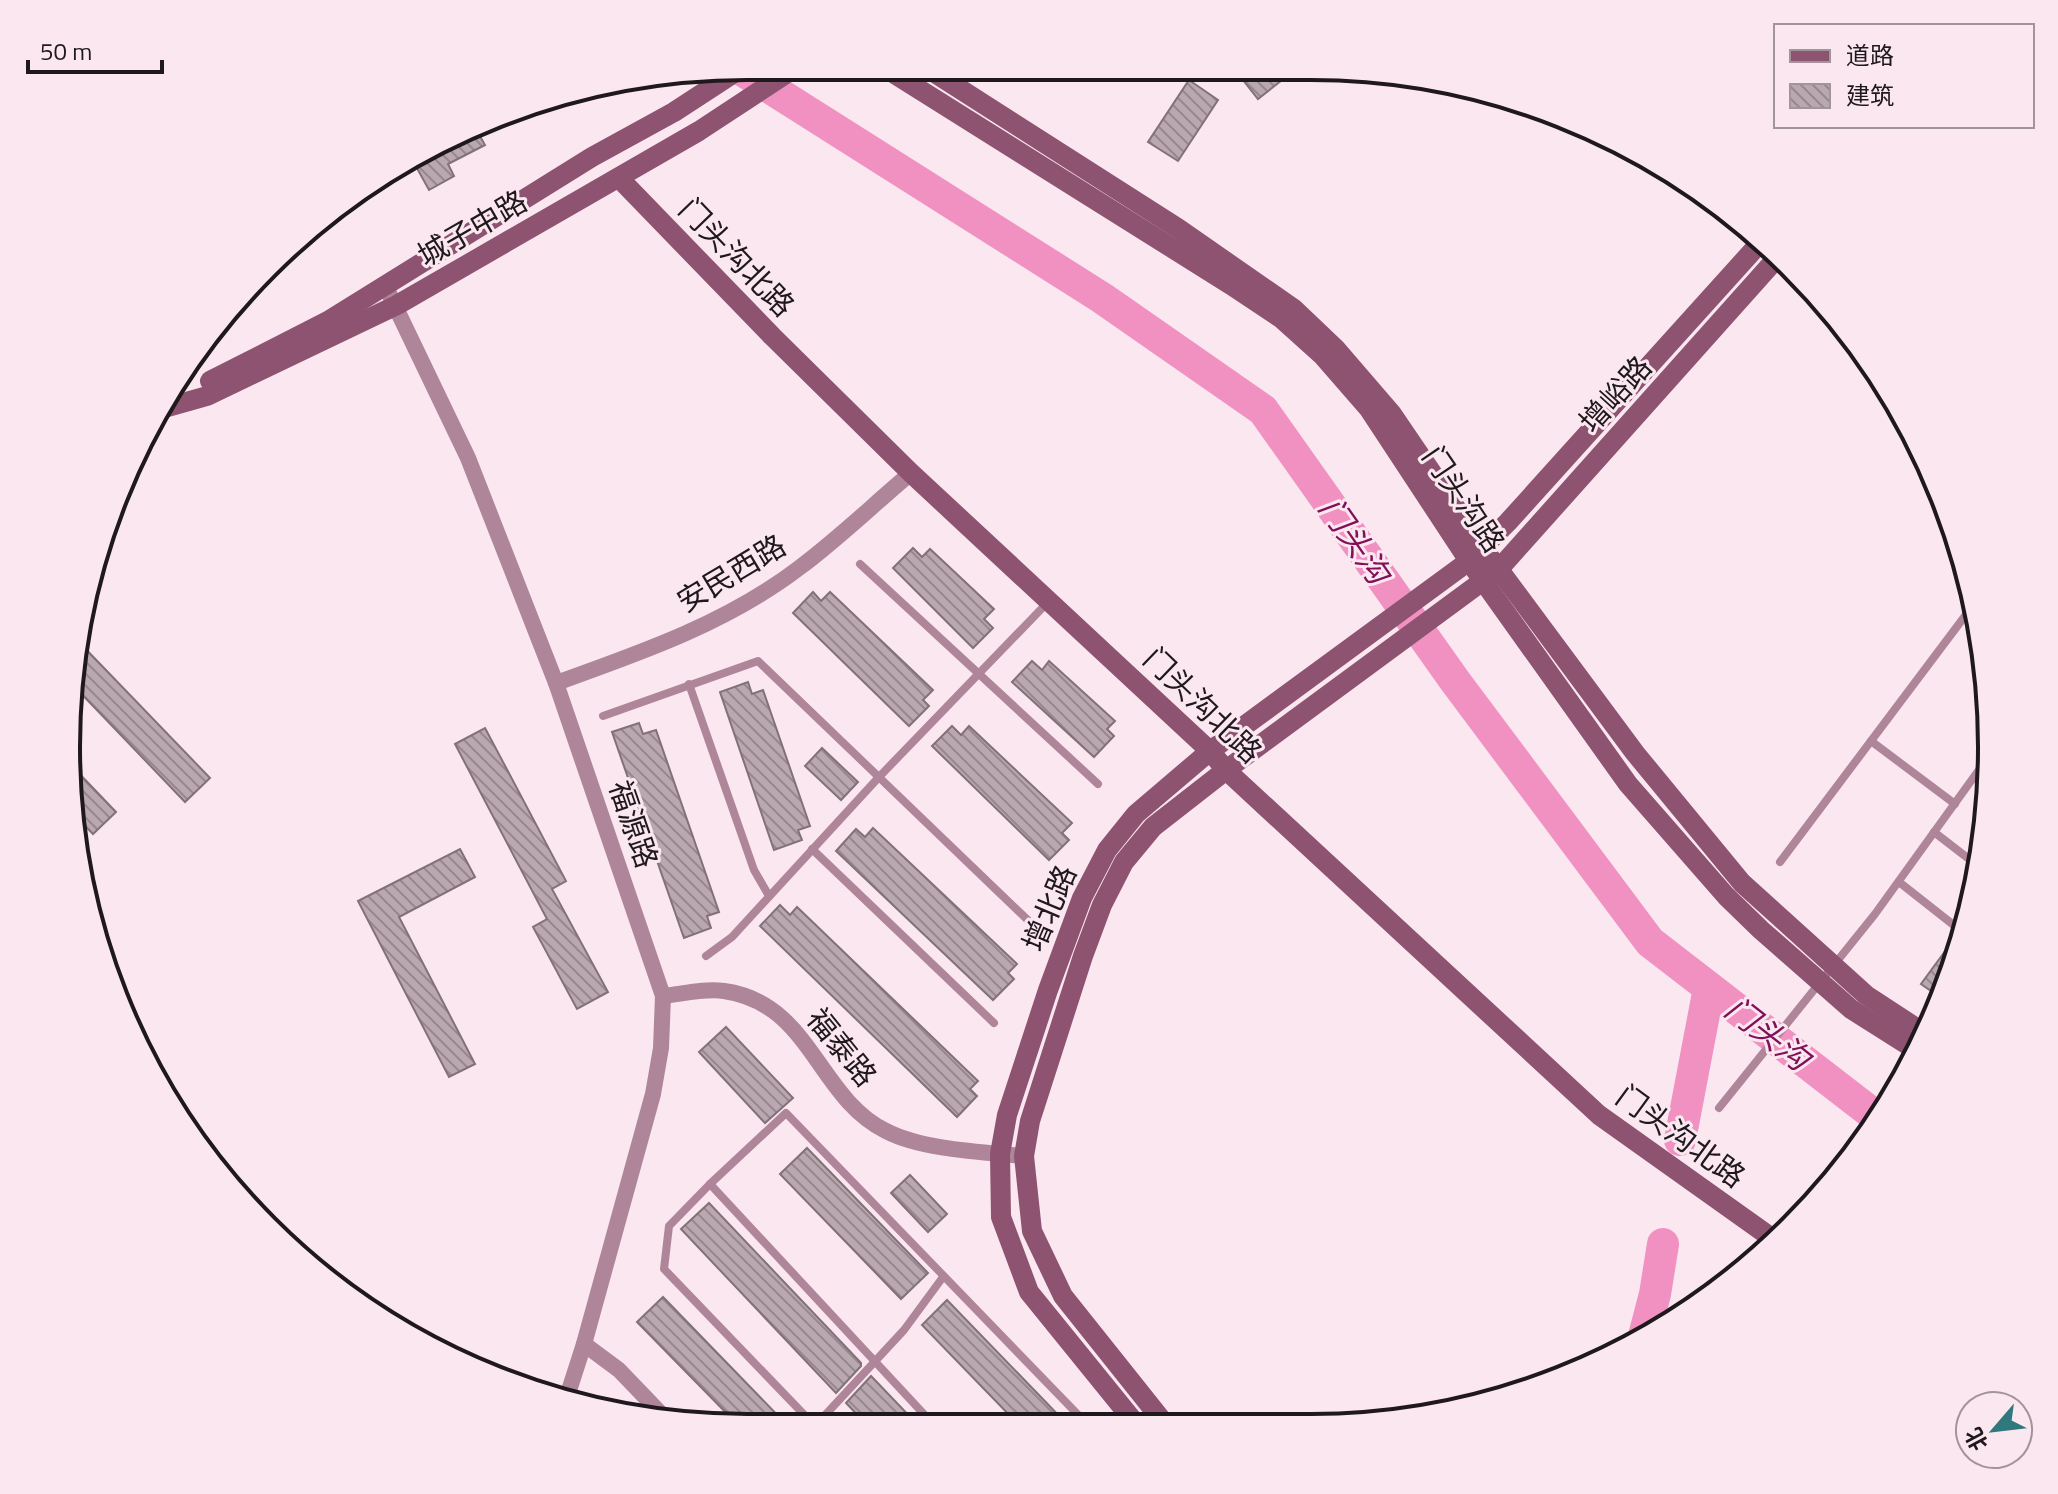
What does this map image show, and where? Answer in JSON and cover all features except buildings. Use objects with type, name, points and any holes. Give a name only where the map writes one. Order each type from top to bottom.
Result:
[{"type":"street","name":"城子中路","points":[[174,405],[207,396],[397,305],[699,131],[777,80]]},
{"type":"street","name":"门头沟路","points":[[904,80],[1282,319],[1322,355],[1369,409],[1491,575],[1742,883],[1851,1009],[1908,1045]]},
{"type":"street","name":"门头沟路","points":[[946,80],[1179,229],[1294,309],[1336,349],[1392,414],[1476,554]]},
{"type":"street","name":"城子中路","points":[[184,389],[199,386],[328,321],[592,157],[674,112],[722,81]]},
{"type":"street","name":"门头沟北路","points":[[619,178],[772,336],[911,473],[1599,1115],[1766,1234]]},
{"type":"street","name":"增峪路","points":[[1476,554],[1754,249]]},
{"type":"street","name":"增峪路","points":[[1491,575],[1771,264]]},
{"type":"street","name":"福源路","points":[[385,285],[468,458],[556,683],[663,996],[661,1048],[653,1094],[569,1390]]},
{"type":"street","name":"安民西路","points":[[556,683],[645,652],[727,614],[798,569],[911,473]]},
{"type":"street","name":"增北路","points":[[1128,1414],[1029,1292],[1001,1217],[1000,1154],[1007,1115],[1082,898],[1107,850],[1136,814],[1210,751],[1476,554]]},
{"type":"street","name":"增北路","points":[[1157,1414],[1063,1296],[1032,1231],[1024,1156],[1030,1121],[1102,905],[1124,862],[1153,827],[1491,575]]},
{"type":"street","name":"门头沟路","points":[[1824,979],[1866,995],[1916,1027]]},
{"type":"street","name":"福泰路","points":[[663,996],[722,990],[762,1001],[794,1028],[852,1107],[886,1131],[926,1143],[1024,1156]]},
{"type":"street","points":[[584,1344],[619,1370],[655,1407]]},
{"type":"lane","points":[[860,564],[1098,784]]},
{"type":"lane","points":[[706,956],[732,937],[879,777],[1049,601]]},
{"type":"lane","points":[[1780,862],[1965,616]]},
{"type":"lane","points":[[603,716],[758,661],[1035,927]]},
{"type":"lane","points":[[689,684],[754,870],[769,896]]},
{"type":"lane","points":[[1871,741],[1955,804]]},
{"type":"lane","points":[[1719,1108],[1899,882],[1977,774]]},
{"type":"lane","points":[[1934,832],[1968,858]]},
{"type":"lane","points":[[812,849],[994,1023]]},
{"type":"lane","points":[[1899,882],[1954,925]]},
{"type":"lane","points":[[803,1414],[664,1269],[669,1226],[786,1113],[1077,1414]]},
{"type":"lane","points":[[710,1184],[924,1414]]},
{"type":"lane","points":[[826,1414],[904,1330],[943,1277]]},
{"type":"waterway","name":"门头沟","points":[[758,80],[1102,298],[1263,410],[1455,681],[1650,942],[1870,1112]]},
{"type":"waterway","points":[[1680,1140],[1709,988]]},
{"type":"waterway","points":[[1647,1323],[1663,1244]]}]
